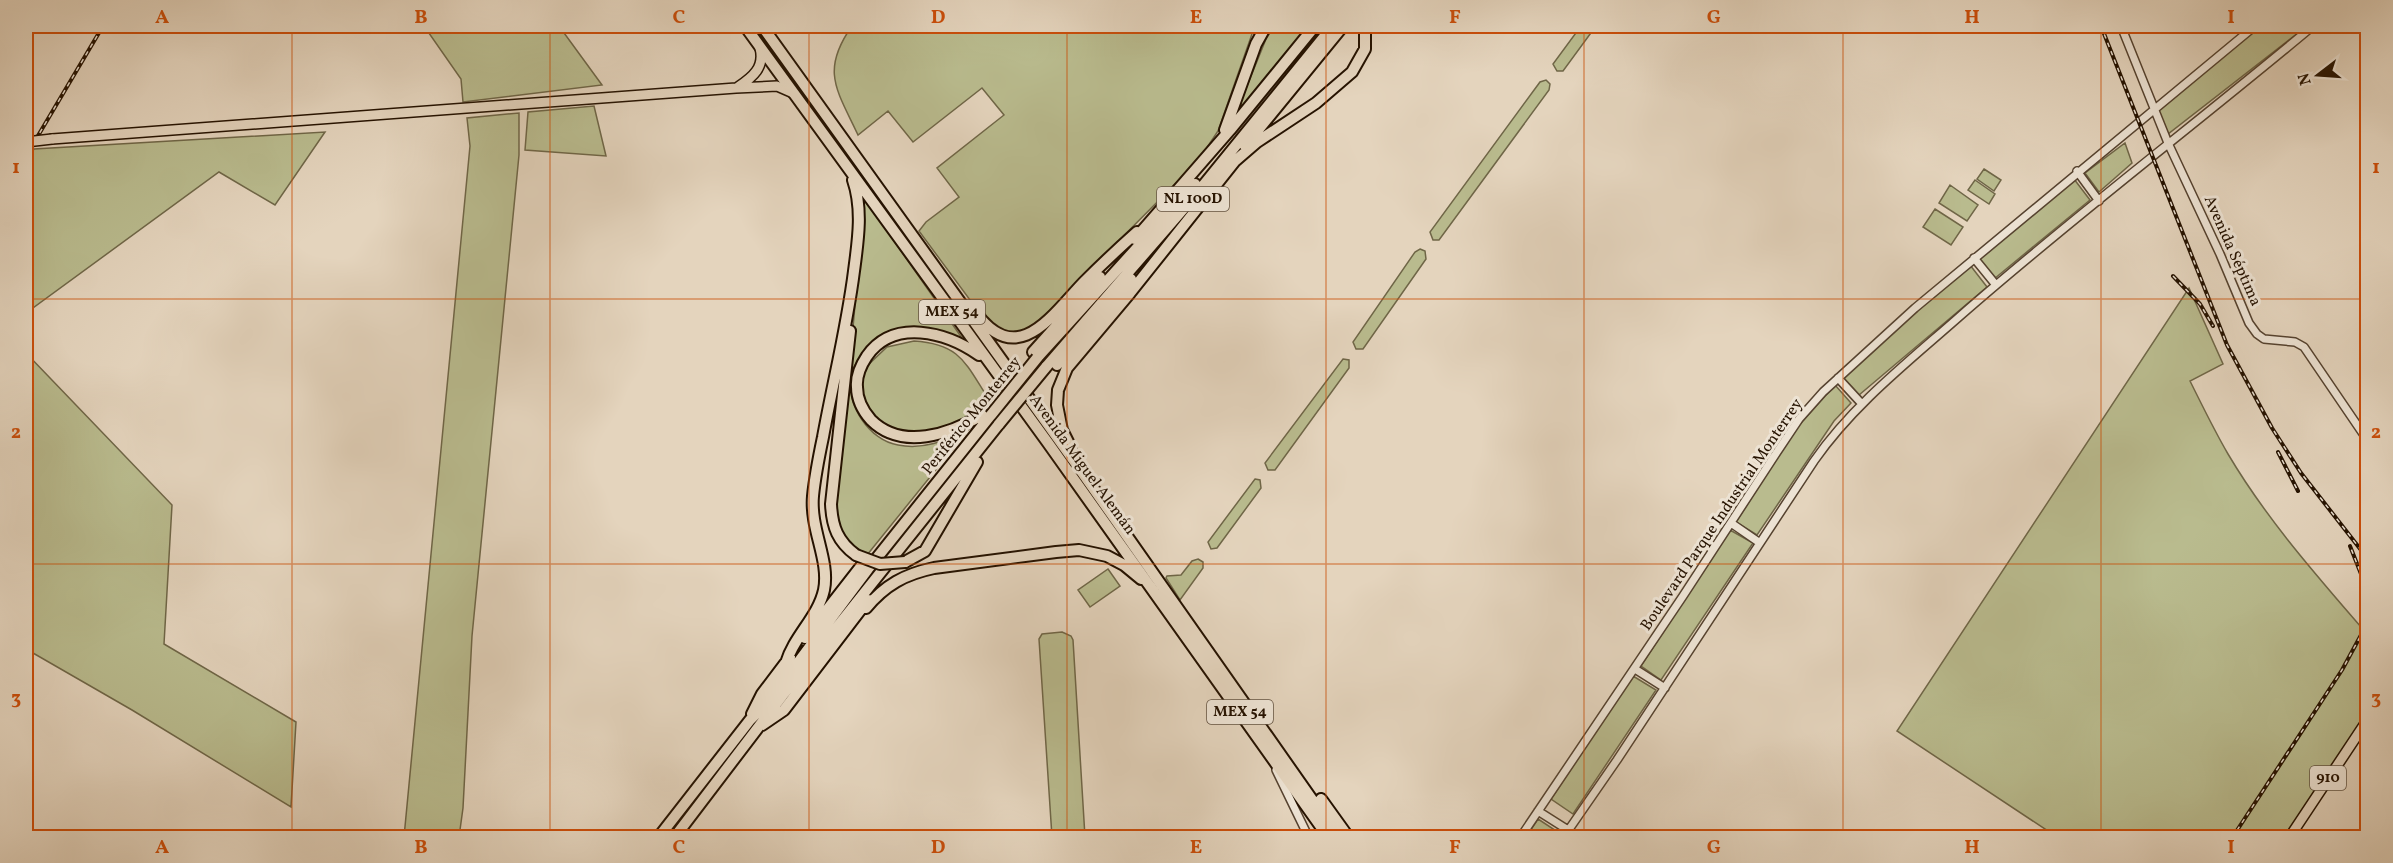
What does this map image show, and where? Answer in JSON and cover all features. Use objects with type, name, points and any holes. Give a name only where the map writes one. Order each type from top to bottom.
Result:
[{"type":"highway","name":"Avenida Miguel Alemán","points":[[745,26],[1160,598],[1286,777],[1324,823],[1340,837]]},
{"type":"highway","name":"Avenida Miguel Alemán","points":[[762,26],[1077,465],[1301,783],[1324,823],[1329,837]]},
{"type":"highway","points":[[1214,148],[1227,127],[1250,61],[1266,26]]},
{"type":"highway","points":[[1035,356],[1214,148],[1315,26]]},
{"type":"highway","name":"Periférico Monterrey","points":[[674,837],[775,693],[986,413],[1035,356],[1190,190],[1324,26]]},
{"type":"highway","name":"Periférico Monterrey","points":[[658,837],[1198,192],[1333,26]]},
{"type":"highway","points":[[1077,465],[1057,414],[1058,390],[1063,374],[1343,26]]},
{"type":"highway","points":[[1235,161],[1257,142],[1317,103],[1352,72],[1365,49],[1365,26]]},
{"type":"highway","points":[[786,663],[795,641],[821,599],[824,589],[824,564],[813,518],[814,487],[850,306],[858,241],[859,216],[856,191],[848,169]]},
{"type":"highway","points":[[933,265],[950,278],[988,327],[1010,336],[1026,335],[1047,324],[1094,272],[1162,209]]},
{"type":"highway","points":[[1049,369],[1194,211]]},
{"type":"highway","points":[[850,306],[850,337],[831,504],[838,538],[856,555],[880,564],[905,562],[925,551],[977,462]]},
{"type":"highway","points":[[986,360],[948,338],[924,333],[898,334],[881,341],[874,347],[861,368],[856,384],[860,402],[868,416],[875,424],[892,434],[913,437],[936,435],[958,428],[986,413]]},
{"type":"highway","points":[[755,723],[762,694],[986,413]]},
{"type":"highway","points":[[854,621],[862,607],[1002,427]]},
{"type":"highway","points":[[755,723],[784,710],[854,621],[884,589],[906,576],[934,568],[1068,550],[1089,552],[1115,561],[1131,570],[1160,598]]},
{"type":"highway","points":[[1286,777],[1304,812],[1321,837]]},
{"type":"highway","points":[[1301,783],[1319,796],[1349,837]]},
{"type":"main road","points":[[736,88],[757,71],[761,59],[760,47]]},
{"type":"main road","points":[[26,141],[736,88],[777,86],[788,89],[796,96]]},
{"type":"main road","name":"910","points":[[2291,837],[2367,721]]},
{"type":"street","name":"Avenida Séptima","points":[[2121,26],[2168,143],[2220,254],[2249,323],[2264,339],[2295,342],[2304,347],[2367,441]]},
{"type":"street","name":"Boulevard Parque Industrial Monterrey","points":[[1520,837],[1635,669],[1799,419],[1838,378],[1974,258],[2255,26]]},
{"type":"street","points":[[1563,837],[1665,688],[1822,450],[1862,404],[1996,285],[2313,26]]},
{"type":"street","points":[[2077,171],[2099,201]]},
{"type":"street","points":[[1974,258],[1996,285]]},
{"type":"street","points":[[1838,378],[1862,404]]},
{"type":"street","points":[[1731,523],[1760,543]]},
{"type":"street","points":[[1635,669],[1665,688]]},
{"type":"street","points":[[1270,754],[1299,821],[1309,837]]},
{"type":"street","points":[[1538,811],[1568,830]]},
{"type":"green space","points":[[424,26],[559,26],[602,85],[463,102],[461,79]]},
{"type":"green space","points":[[852,26],[1257,26],[1253,31],[1218,131],[1198,161],[1038,322],[1023,331],[1007,332],[987,323],[919,231],[926,222],[959,197],[937,168],[1004,115],[982,88],[913,142],[888,111],[858,135],[838,93],[834,68],[842,42]]},
{"type":"green space","points":[[1274,26],[1311,26],[1230,128],[1266,39]]},
{"type":"green space","points":[[1581,26],[1596,26],[1563,71],[1557,71],[1553,64]]},
{"type":"green space","points":[[2260,26],[2307,26],[2168,134],[2158,110]]},
{"type":"green space","points":[[1546,80],[1550,84],[1549,90],[1439,240],[1433,240],[1430,232],[1540,82]]},
{"type":"green space","points":[[594,106],[606,156],[525,150],[528,112]]},
{"type":"green space","points":[[519,113],[519,155],[472,636],[463,808],[459,837],[404,837],[470,146],[467,118]]},
{"type":"green space","points":[[325,132],[275,205],[219,172],[26,313],[26,164],[34,149]]},
{"type":"green space","points":[[2125,143],[2132,163],[2099,192],[2085,173]]},
{"type":"green space","points":[[1984,169],[2001,180],[1994,191],[1977,179]]},
{"type":"green space","points":[[2074,179],[2090,200],[1994,279],[1978,259]]},
{"type":"green space","points":[[1975,180],[1995,194],[1989,204],[1968,190]]},
{"type":"green space","points":[[1950,185],[1978,205],[1967,221],[1939,203]]},
{"type":"green space","points":[[859,191],[969,348],[914,334],[894,332],[882,336],[873,343],[854,368],[850,387],[856,409],[869,429],[888,442],[907,446],[925,445],[942,441],[968,430],[867,555],[854,547],[846,537],[836,511],[862,248],[863,220]]},
{"type":"green space","points":[[1935,209],[1963,227],[1951,245],[1923,227]]},
{"type":"green space","points":[[1420,249],[1425,251],[1426,259],[1363,349],[1356,349],[1353,342],[1415,252]]},
{"type":"green space","points":[[1970,265],[1987,287],[1859,395],[1842,377]]},
{"type":"green space","points":[[2189,288],[2223,364],[2190,381],[2228,454],[2259,502],[2367,634],[2367,713],[2284,838],[2057,837],[1897,731]]},
{"type":"green space","points":[[914,341],[930,343],[953,352],[968,367],[990,401],[961,423],[914,435],[886,429],[866,405],[862,380],[866,367],[887,347]]},
{"type":"green space","points":[[26,353],[172,505],[164,644],[296,722],[291,807],[132,710],[26,649]]},
{"type":"green space","points":[[1343,359],[1349,360],[1349,368],[1275,470],[1268,470],[1265,463]]},
{"type":"green space","points":[[1835,385],[1851,403],[1834,421],[1757,535],[1736,522],[1794,431]]},
{"type":"green space","points":[[1255,479],[1260,480],[1261,488],[1217,548],[1211,549],[1208,542]]},
{"type":"green space","points":[[1730,530],[1753,543],[1661,680],[1641,666]]},
{"type":"green space","points":[[1198,559],[1203,562],[1203,568],[1180,600],[1166,578],[1181,575],[1192,561]]},
{"type":"green space","points":[[1108,569],[1120,586],[1090,607],[1078,590]]},
{"type":"green space","points":[[1062,632],[1071,636],[1073,640],[1085,837],[1052,837],[1039,639],[1042,634]]},
{"type":"green space","points":[[1633,676],[1656,690],[1573,814],[1551,799]]},
{"type":"green space","points":[[1538,819],[1561,834],[1558,837],[1526,837]]},
{"type":"railway","points":[[26,156],[103,26]]},
{"type":"railway","points":[[2101,26],[2227,345],[2272,428],[2301,473],[2368,559]]},
{"type":"railway","points":[[2173,276],[2200,304],[2213,326]]},
{"type":"railway","points":[[2278,452],[2298,491]]},
{"type":"railway","points":[[2232,838],[2342,670],[2361,635],[2364,620],[2363,579],[2350,546]]}]
